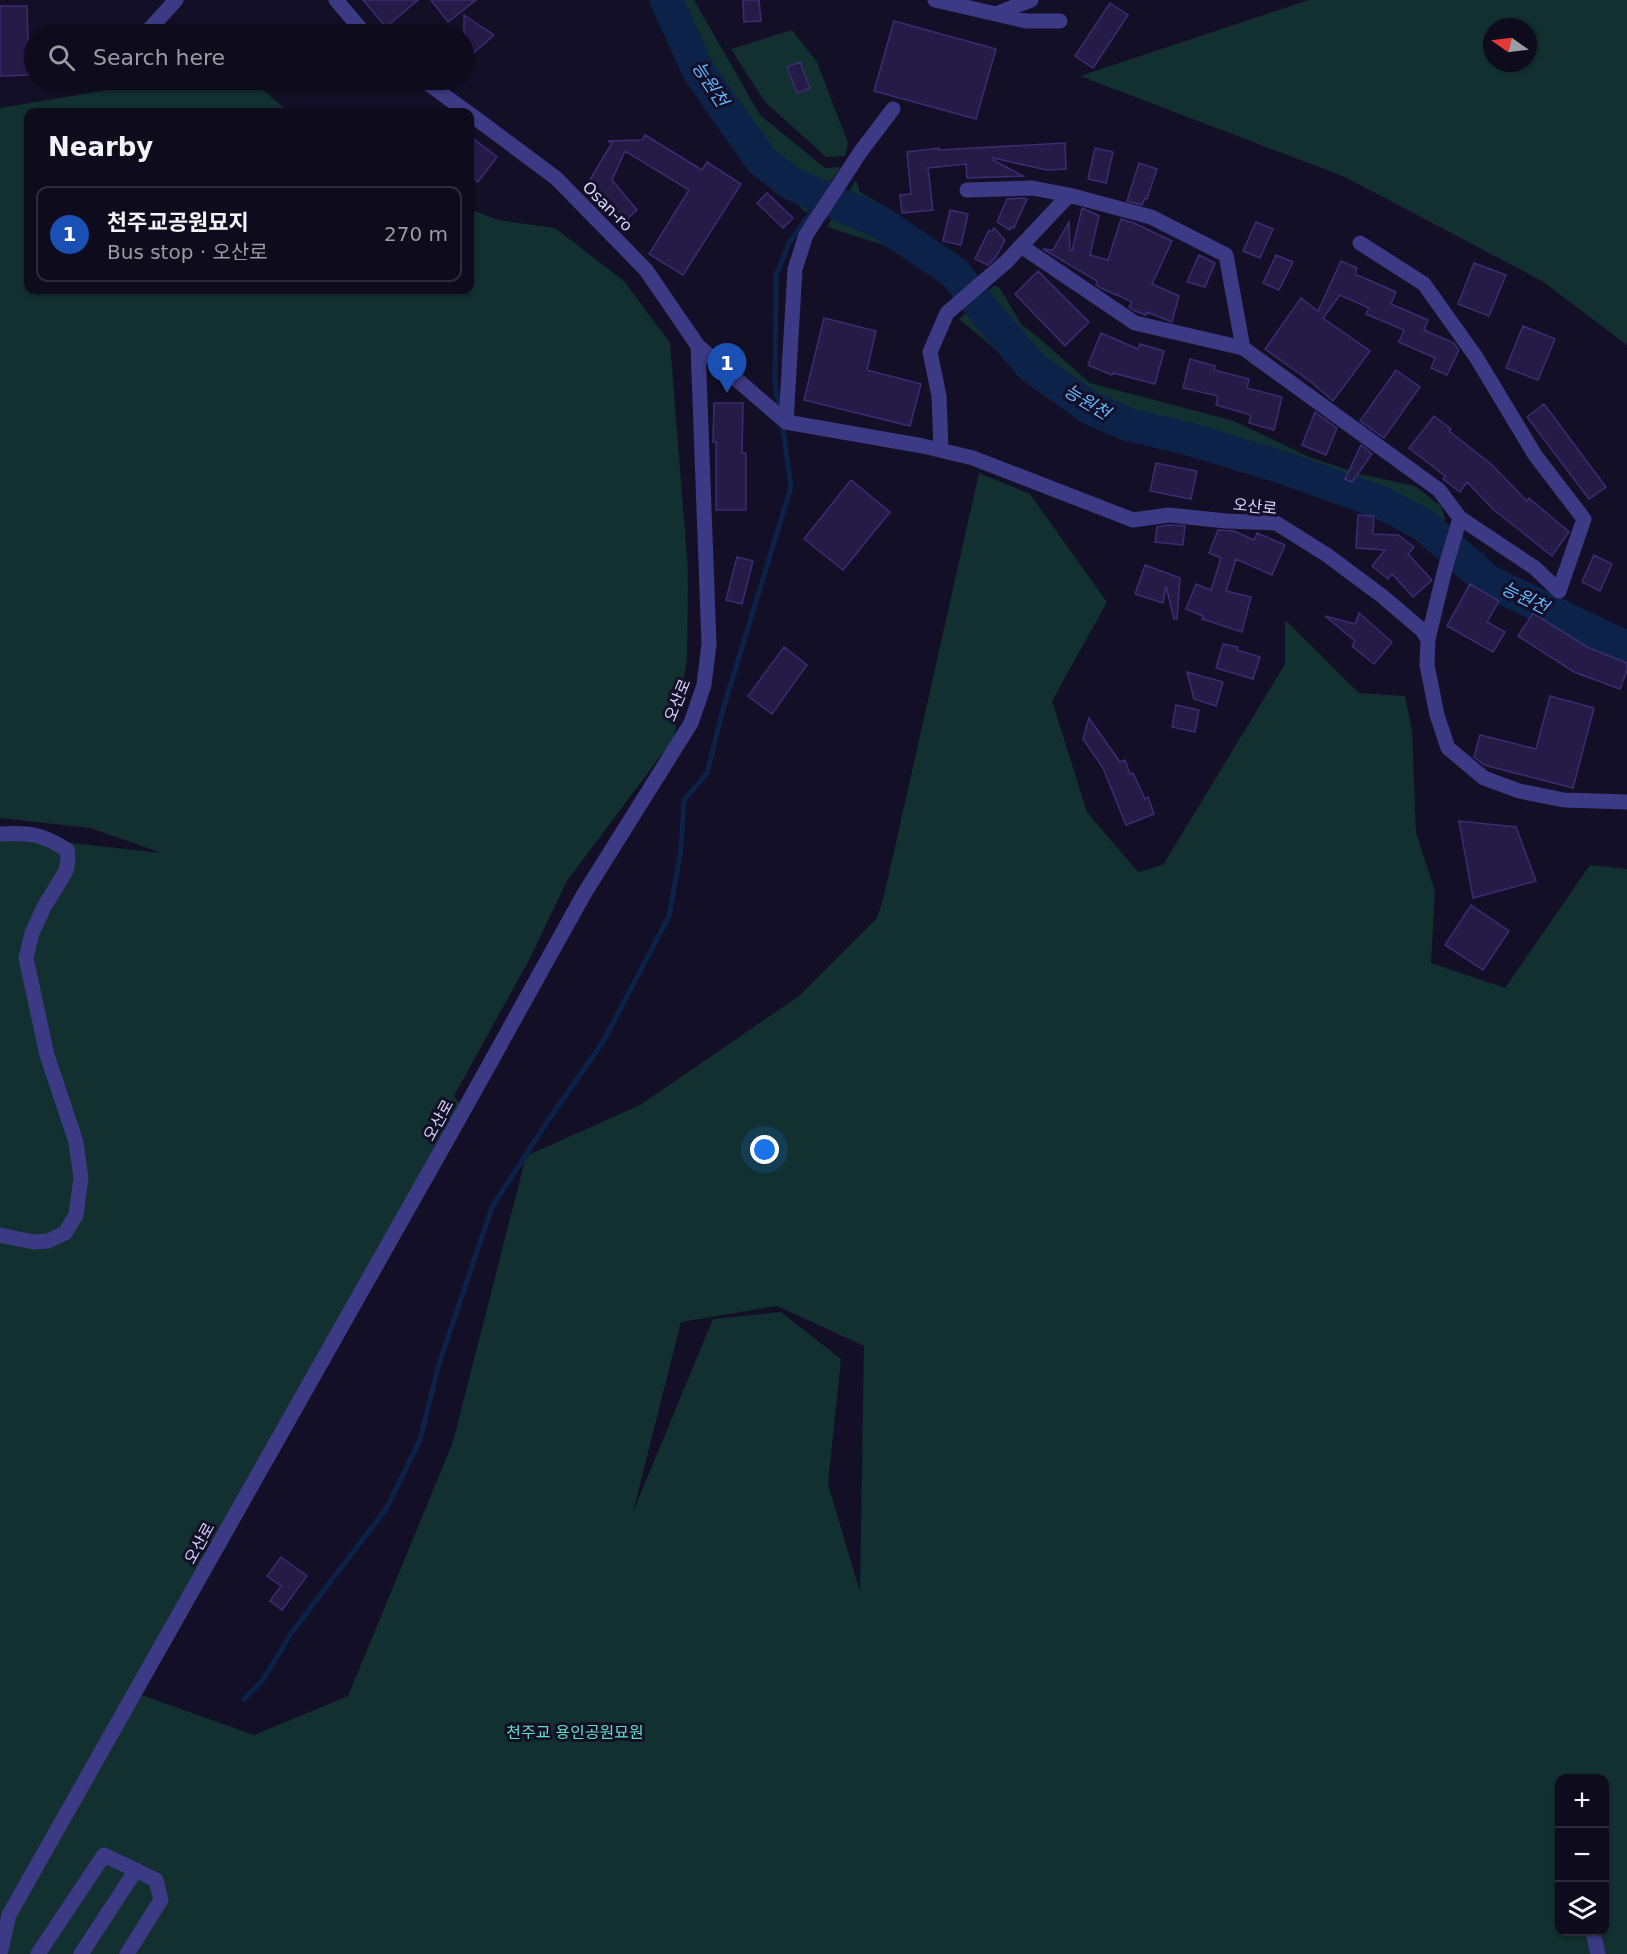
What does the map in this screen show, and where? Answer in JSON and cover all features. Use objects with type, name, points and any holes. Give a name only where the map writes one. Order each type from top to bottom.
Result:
[{"type":"street","points":[[154,24],[176,0]]},
{"type":"street","points":[[336,0],[356,24]]},
{"type":"street","points":[[935,0],[1026,21],[1060,21]]},
{"type":"street","points":[[996,14],[1031,0]]},
{"type":"street","name":"Osan-ro","points":[[437,90],[461,108]]},
{"type":"street","points":[[786,422],[795,268],[806,235],[861,151],[893,109]]},
{"type":"street","name":"Osan-ro","points":[[474,117],[556,178],[655,281],[698,346]]},
{"type":"street","points":[[968,190],[1032,188],[1069,195],[1151,217],[1226,255],[1243,348]]},
{"type":"street","points":[[941,450],[939,396],[930,352],[947,313],[1006,262],[1069,195]]},
{"type":"street","points":[[1021,246],[1135,323],[1243,348],[1439,490],[1460,518],[1535,568],[1559,591],[1584,519],[1536,455],[1476,357],[1424,284],[1360,243]]},
{"type":"street","points":[[698,346],[786,422]]},
{"type":"street","name":"오산로","points":[[0,1954],[9,1915],[584,894],[691,723],[704,685],[709,644],[698,346]]},
{"type":"street","name":"오산로","points":[[786,422],[941,450],[973,458],[1133,520],[1170,515],[1276,523],[1328,555],[1382,596],[1422,630],[1428,639]]},
{"type":"street","points":[[1460,518],[1428,639],[1427,665],[1437,716],[1448,748],[1484,778],[1519,791],[1564,800],[1627,802]]},
{"type":"street","points":[[0,834],[48,838],[67,850],[69,860],[66,871],[44,907],[32,933],[26,958],[47,1055],[76,1142],[81,1178],[76,1215],[65,1233],[48,1241],[33,1242],[0,1235]]},
{"type":"street","points":[[38,1954],[104,1855],[156,1880],[161,1900],[126,1954]]},
{"type":"street","points":[[81,1954],[136,1870]]},
{"type":"street","points":[[1594,1936],[1598,1954]]},
{"type":"green space","points":[[661,0],[665,0],[697,72],[759,162],[789,184],[818,198],[806,213],[756,163],[696,75]]},
{"type":"green space","points":[[671,0],[694,0],[760,115],[825,168],[841,167],[822,194],[767,159],[704,70]]},
{"type":"green space","points":[[1309,0],[1627,0],[1627,345],[1542,281],[1345,177],[1080,76]]},
{"type":"green space","points":[[792,30],[817,62],[848,143],[845,156],[826,157],[765,102],[731,49]]},
{"type":"green space","name":"천주교 용인공원묘원","points":[[107,90],[263,90],[284,108],[24,108],[24,294],[474,294],[474,211],[498,220],[555,228],[624,281],[670,343],[688,570],[687,659],[674,738],[567,881],[530,958],[454,1096],[464,1110],[136,1693],[254,1735],[348,1696],[453,1442],[526,1156],[640,1105],[799,996],[877,918],[884,896],[979,473],[1030,494],[1107,602],[1052,701],[1087,812],[1138,872],[1163,865],[1285,664],[1285,620],[1359,693],[1405,696],[1412,730],[1416,833],[1435,891],[1431,963],[1505,988],[1590,865],[1627,869],[1627,1954],[0,1954],[0,835],[162,853],[90,828],[0,818],[0,108]],"holes":[[[777,1306],[864,1346],[860,1592],[828,1484],[841,1359],[781,1312],[713,1319],[633,1512],[681,1322]]]},
{"type":"green space","points":[[856,180],[860,192],[882,205],[908,232],[961,265],[973,278],[966,283],[956,272],[881,221],[842,204]]},
{"type":"green space","points":[[839,207],[879,224],[954,274],[963,287],[953,294],[936,272],[886,246],[827,227]]},
{"type":"green space","points":[[994,286],[999,287],[1021,324],[1090,383],[1234,421],[1309,457],[1360,474],[1415,486],[1441,506],[1445,517],[1440,534],[1425,521],[1377,496],[1186,434],[1131,422],[1089,405],[1036,365],[978,299]]},
{"type":"green space","points":[[976,305],[1029,367],[1090,412],[1130,428],[1160,436],[1185,439],[1278,467],[1382,505],[1425,528],[1440,542],[1438,551],[1423,533],[1366,500],[1266,465],[1180,441],[1151,439],[1081,412],[1030,378],[959,319]]},
{"type":"green space","points":[[1540,589],[1627,635],[1627,642],[1542,603],[1543,595]]},
{"type":"green space","points":[[1529,605],[1538,606],[1627,650],[1627,659],[1587,639]]},
{"type":"water","points":[[1482,551],[1491,564],[1524,588],[1538,590],[1540,605],[1525,601],[1462,572]]},
{"type":"building","points":[[363,0],[418,0],[390,24],[383,24]]},
{"type":"building","points":[[431,0],[476,0],[448,22]]},
{"type":"building","points":[[743,0],[759,0],[761,21],[744,22]]},
{"type":"building","points":[[1110,3],[1128,15],[1093,68],[1075,56]]},
{"type":"building","points":[[0,6],[27,6],[28,24],[24,24],[24,75],[0,76]]},
{"type":"building","points":[[464,15],[494,35],[474,52],[474,24],[464,24]]},
{"type":"building","points":[[894,21],[996,49],[976,119],[874,91]]},
{"type":"building","points":[[800,62],[810,88],[797,93],[787,67]]},
{"type":"building","points":[[645,135],[702,170],[707,162],[741,184],[683,275],[649,254],[689,190],[625,151],[612,180],[637,210],[622,224],[588,183],[612,143],[608,141],[642,140]]},
{"type":"building","points":[[474,139],[497,157],[478,182],[474,179]]},
{"type":"building","points":[[1065,143],[1066,169],[1047,170],[993,158],[1023,176],[967,178],[966,164],[928,168],[933,210],[902,213],[900,195],[911,194],[907,152],[939,148],[939,150]]},
{"type":"building","points":[[1095,148],[1113,152],[1106,183],[1088,179]]},
{"type":"building","points":[[1139,163],[1157,169],[1147,199],[1145,198],[1142,205],[1127,201]]},
{"type":"building","points":[[767,193],[793,218],[783,228],[757,203]]},
{"type":"building","points":[[1007,199],[1027,199],[1014,228],[1011,227],[1010,230],[997,222]]},
{"type":"building","points":[[1082,208],[1099,216],[1090,255],[1108,260],[1121,219],[1172,241],[1152,284],[1179,296],[1172,322],[1147,312],[1146,315],[1135,311],[1129,307],[1132,302],[1117,295],[1118,293],[1116,295],[1101,288],[1096,285],[1097,281],[1043,249],[1053,250],[1069,222],[1070,251],[1072,251]]},
{"type":"building","points":[[950,210],[968,214],[961,245],[943,241]]},
{"type":"building","points":[[1256,222],[1273,229],[1260,258],[1243,251]]},
{"type":"building","points":[[994,228],[1005,240],[996,257],[988,265],[975,259],[989,230],[992,232]]},
{"type":"building","points":[[1199,255],[1215,263],[1205,287],[1187,282]]},
{"type":"building","points":[[1276,255],[1293,262],[1279,290],[1263,283]]},
{"type":"building","points":[[1341,261],[1357,268],[1355,274],[1396,292],[1391,304],[1428,320],[1424,330],[1454,343],[1459,350],[1447,375],[1431,368],[1435,358],[1399,342],[1404,330],[1366,314],[1369,308],[1340,295],[1323,318],[1370,351],[1333,401],[1265,349],[1301,298],[1318,311]]},
{"type":"building","points":[[1474,263],[1506,275],[1489,316],[1458,304]]},
{"type":"building","points":[[1038,271],[1089,322],[1065,346],[1015,294]]},
{"type":"building","points":[[824,318],[876,331],[867,370],[921,384],[910,426],[804,400]]},
{"type":"building","points":[[1523,326],[1555,339],[1538,380],[1506,368]]},
{"type":"building","points":[[1101,333],[1138,349],[1140,344],[1164,351],[1155,384],[1113,373],[1112,375],[1088,365]]},
{"type":"building","points":[[1190,359],[1215,366],[1214,370],[1249,379],[1247,388],[1282,397],[1274,430],[1249,423],[1251,415],[1216,405],[1218,396],[1183,388]]},
{"type":"building","points":[[1396,370],[1420,387],[1384,438],[1360,421]]},
{"type":"building","points":[[714,403],[743,403],[742,453],[746,453],[746,510],[716,510]]},
{"type":"building","points":[[1544,404],[1606,487],[1589,499],[1527,417]]},
{"type":"building","points":[[1315,412],[1337,428],[1326,455],[1302,445]]},
{"type":"building","points":[[1434,416],[1451,429],[1449,431],[1491,464],[1527,501],[1529,498],[1569,532],[1552,556],[1494,510],[1467,482],[1460,492],[1443,479],[1445,476],[1409,448]]},
{"type":"building","points":[[1361,445],[1372,454],[1352,482],[1345,479]]},
{"type":"building","points":[[1156,463],[1197,471],[1191,499],[1150,491]]},
{"type":"building","points":[[851,480],[890,512],[843,570],[804,539]]},
{"type":"building","points":[[1358,515],[1374,516],[1373,534],[1398,535],[1414,547],[1408,554],[1432,580],[1413,597],[1392,574],[1388,579],[1372,566],[1385,550],[1356,548]]},
{"type":"building","points":[[1185,526],[1183,545],[1155,542],[1157,527]]},
{"type":"building","points":[[1218,530],[1234,531],[1254,540],[1257,533],[1285,545],[1272,575],[1236,559],[1226,591],[1251,597],[1242,632],[1202,619],[1203,616],[1186,609],[1196,584],[1211,590],[1221,558],[1209,553]]},
{"type":"building","points":[[1594,555],[1612,564],[1600,591],[1582,582]]},
{"type":"building","points":[[737,557],[753,561],[742,604],[726,600]]},
{"type":"building","points":[[1145,565],[1180,578],[1177,619],[1174,619],[1166,586],[1163,603],[1135,594]]},
{"type":"building","points":[[1470,584],[1499,601],[1487,622],[1505,632],[1493,652],[1447,626]]},
{"type":"building","points":[[1359,613],[1392,642],[1374,664],[1352,646],[1355,641],[1325,616],[1355,624]]},
{"type":"building","points":[[1533,613],[1587,647],[1627,663],[1627,670],[1620,689],[1574,672],[1518,636]]},
{"type":"building","points":[[1223,644],[1238,647],[1237,650],[1260,657],[1253,679],[1216,668]]},
{"type":"building","points":[[784,647],[807,665],[772,714],[748,696]]},
{"type":"building","points":[[1187,672],[1223,682],[1216,706],[1194,699]]},
{"type":"building","points":[[1550,696],[1594,708],[1573,788],[1484,765],[1474,757],[1480,735],[1536,749]]},
{"type":"building","points":[[1176,705],[1199,710],[1195,732],[1172,727]]},
{"type":"building","points":[[1089,718],[1120,762],[1125,760],[1130,774],[1133,773],[1145,799],[1148,797],[1154,814],[1126,825],[1103,768],[1083,739]]},
{"type":"building","points":[[1459,821],[1516,827],[1536,881],[1473,898]]},
{"type":"building","points":[[1471,905],[1509,931],[1483,970],[1445,945]]},
{"type":"building","points":[[281,1557],[307,1576],[282,1610],[270,1601],[281,1586],[267,1576]]},
{"type":"waterway","name":"능원천","points":[[666,0],[699,72],[761,160],[790,183],[880,222],[955,273],[1032,367],[1090,408],[1129,425],[1185,438],[1278,466],[1382,503],[1425,526],[1488,581],[1627,648]]},
{"type":"waterway","points":[[780,411],[775,385],[776,276],[789,243],[822,197]]},
{"type":"waterway","points":[[244,1699],[263,1680],[292,1632],[386,1509],[420,1440],[439,1364],[492,1207],[549,1119],[603,1042],[669,916],[681,850],[684,800],[707,773],[722,713],[791,487],[782,423]]},
{"type":"place","name":"천주교공원묘지","points":[[727,393]]}]
